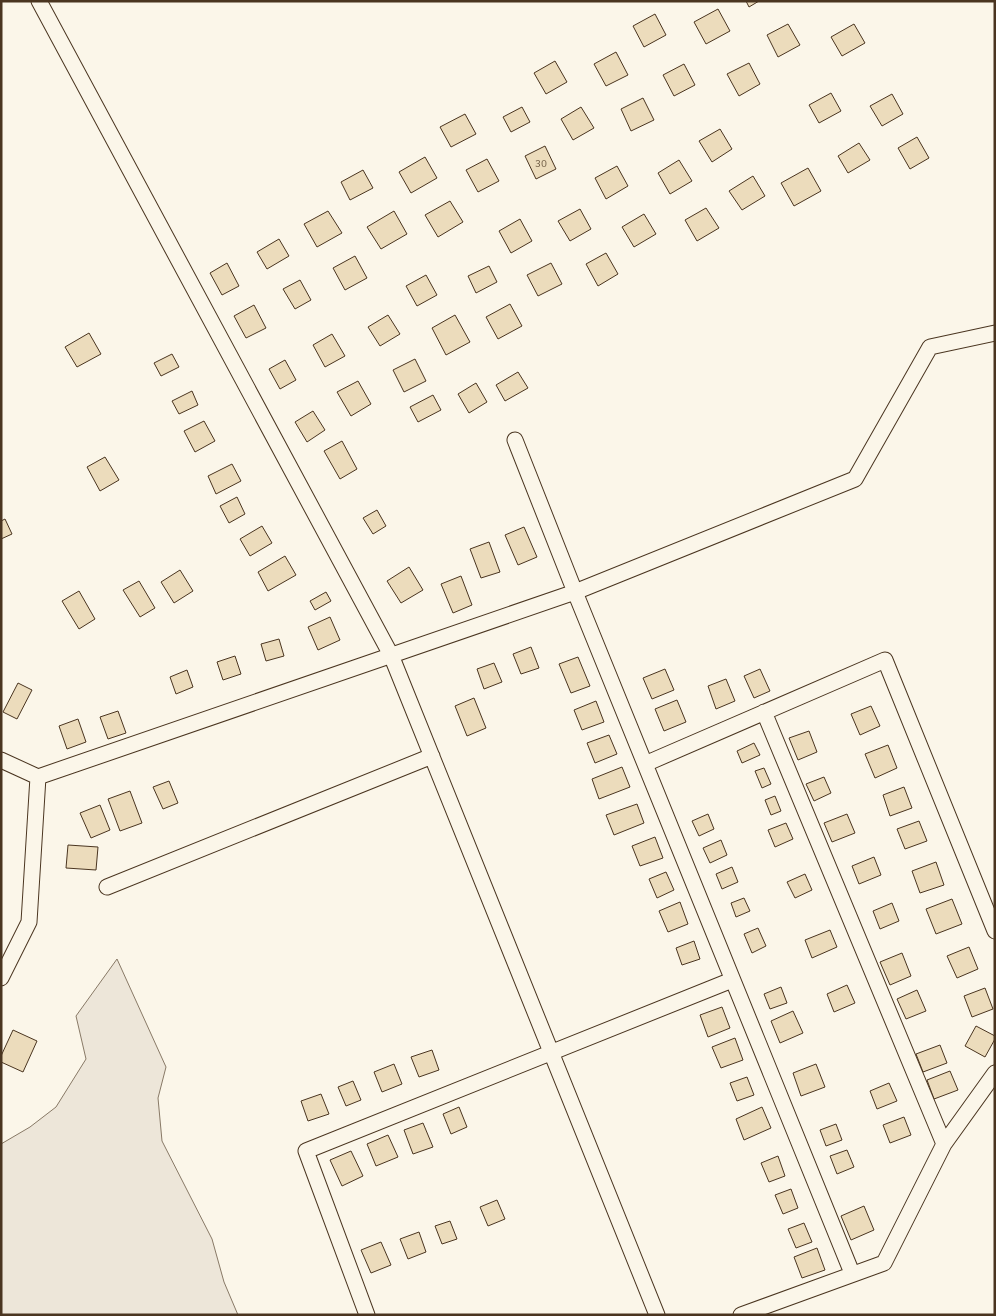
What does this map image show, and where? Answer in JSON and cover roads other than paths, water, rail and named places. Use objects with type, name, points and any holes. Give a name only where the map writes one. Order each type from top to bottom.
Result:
[{"type":"street","points":[[39,1],[391,655],[657,1315]]},
{"type":"street","points":[[1,760],[38,777],[575,592],[855,479],[930,347],[995,333]]},
{"type":"street","points":[[516,440],[644,764],[852,1273]]},
{"type":"street","points":[[644,764],[885,660],[995,931]]},
{"type":"street","points":[[764,712],[944,1144]]},
{"type":"street","points":[[107,887],[432,756]]},
{"type":"street","points":[[1,978],[29,922],[38,777]]},
{"type":"street","points":[[367,1315],[306,1152],[732,980]]},
{"type":"street","points":[[741,1315],[884,1262],[944,1144],[995,1073]]}]
